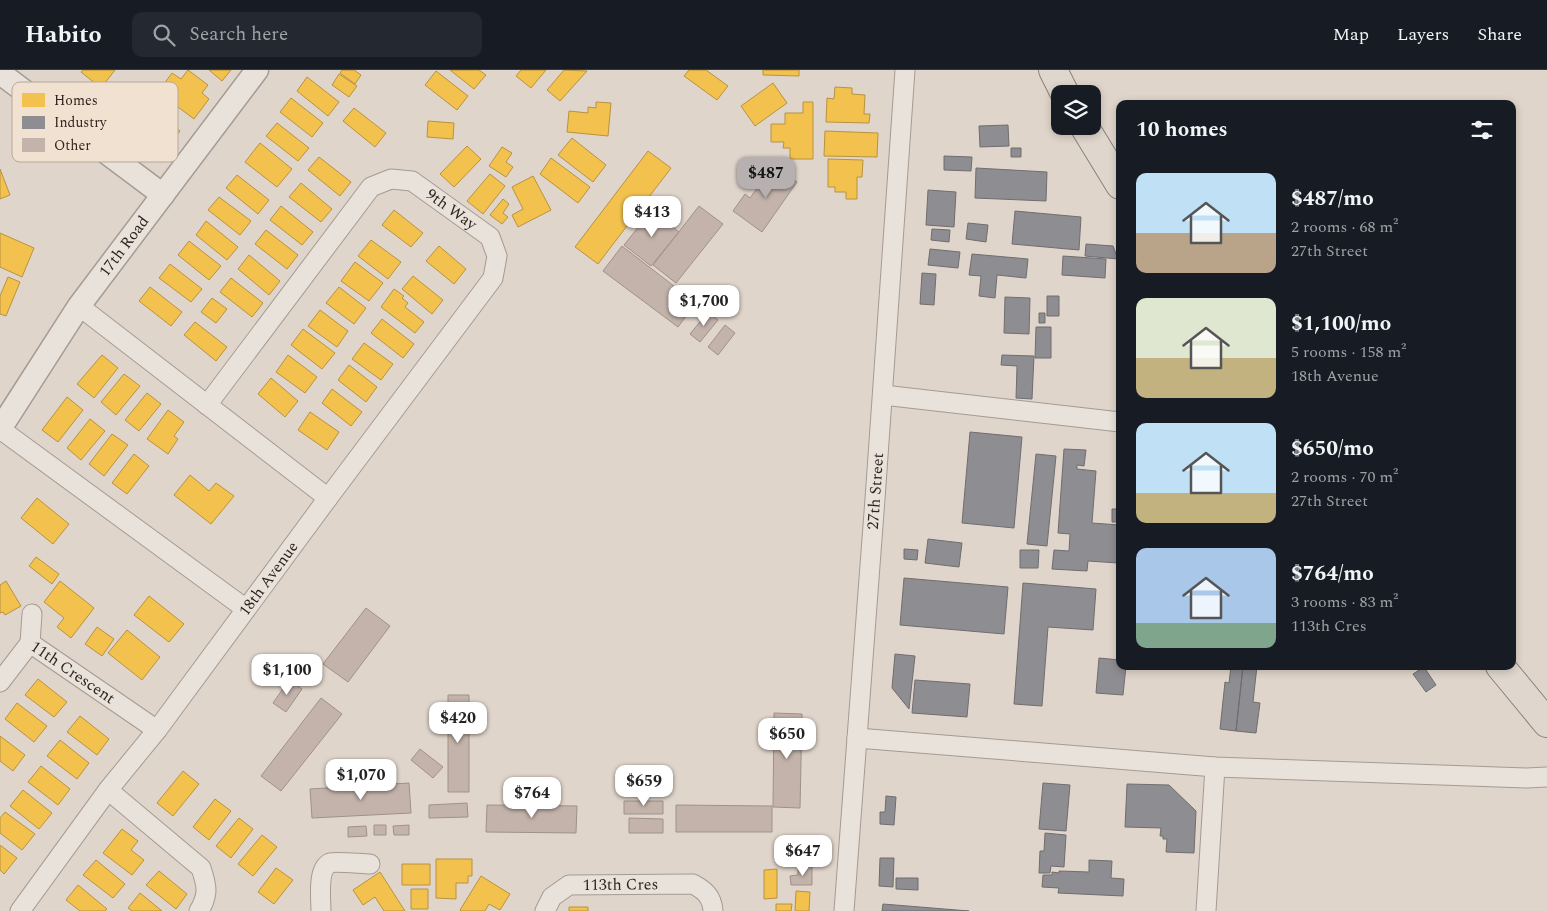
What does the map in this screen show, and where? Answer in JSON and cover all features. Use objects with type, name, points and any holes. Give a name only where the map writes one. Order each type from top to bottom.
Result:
[{"type":"main road","points":[[1053,70],[1060,85]]},
{"type":"main road","points":[[1089,135],[1116,178]]},
{"type":"main road","points":[[1503,670],[1547,723]]},
{"type":"street","name":"17th Road","points":[[0,429],[79,306],[257,70]]},
{"type":"street","name":"27th Street","points":[[844,911],[883,395],[905,70]]},
{"type":"street","points":[[0,73],[12,82]]},
{"type":"street","points":[[119,162],[163,195]]},
{"type":"street","name":"9th Way","points":[[207,405],[371,187],[391,179],[412,180],[490,237],[497,256],[493,278],[328,498]]},
{"type":"street","points":[[79,306],[328,498]]},
{"type":"street","points":[[883,395],[1116,422]]},
{"type":"street","points":[[0,429],[246,609]]},
{"type":"street","name":"18th Avenue","points":[[20,911],[108,790],[157,730],[328,498]]},
{"type":"street","points":[[30,643],[32,614]]},
{"type":"street","name":"11th Crescent","points":[[0,682],[30,643],[157,730]]},
{"type":"street","points":[[857,738],[1215,768],[1517,778],[1547,777]]},
{"type":"street","points":[[1206,911],[1215,768]]},
{"type":"street","points":[[108,790],[201,868],[206,883],[206,892],[205,901],[199,911]]},
{"type":"street","points":[[321,911],[322,873],[331,862],[370,864]]},
{"type":"street","name":"113th Cres","points":[[545,911],[552,898],[570,885],[693,884],[705,891],[712,905],[712,911]]},
{"type":"building: Homes","points":[[83,70],[115,70],[106,82],[94,82],[81,72]]},
{"type":"building: Homes","points":[[188,70],[208,85],[202,93],[209,99],[194,119],[178,107],[178,82],[165,82],[172,73],[181,79]]},
{"type":"building: Homes","points":[[209,70],[231,70],[222,81]]},
{"type":"building: Homes","points":[[342,70],[354,70],[361,75],[355,84],[340,73]]},
{"type":"building: Homes","points":[[450,70],[479,70],[486,75],[474,89]]},
{"type":"building: Homes","points":[[521,70],[546,70],[531,88],[516,76]]},
{"type":"building: Homes","points":[[564,70],[587,71],[560,101],[547,90]]},
{"type":"building: Homes","points":[[689,70],[706,70],[728,86],[717,100],[684,76]]},
{"type":"building: Homes","points":[[763,70],[799,70],[799,76],[763,75]]},
{"type":"building: Homes","points":[[436,71],[468,96],[457,110],[425,85]]},
{"type":"building: Homes","points":[[339,74],[357,86],[349,97],[332,85]]},
{"type":"building: Homes","points":[[307,77],[339,102],[328,116],[297,91]]},
{"type":"building: Homes","points":[[773,83],[787,103],[755,126],[741,106]]},
{"type":"building: Homes","points":[[835,87],[852,88],[852,94],[865,95],[864,114],[870,114],[869,123],[826,122],[827,98],[834,99]]},
{"type":"building: Homes","points":[[291,98],[323,123],[312,137],[280,112]]},
{"type":"building: Homes","points":[[596,102],[611,103],[608,136],[567,132],[569,111],[588,113],[588,107],[596,108]]},
{"type":"building: Homes","points":[[803,102],[813,102],[813,159],[790,159],[790,148],[783,148],[784,142],[771,142],[771,124],[785,124],[785,113],[803,113]]},
{"type":"building: Homes","points":[[354,108],[386,133],[375,147],[343,121]]},
{"type":"building: Homes","points":[[428,121],[454,123],[453,139],[427,137]]},
{"type":"building: Homes","points":[[277,123],[309,148],[298,161],[266,136]]},
{"type":"building: Homes","points":[[825,131],[878,133],[877,157],[824,156]]},
{"type":"building: Homes","points":[[572,138],[606,165],[593,182],[558,155]]},
{"type":"building: Homes","points":[[260,143],[292,169],[277,187],[245,162]]},
{"type":"building: Homes","points":[[467,146],[481,159],[454,187],[440,174]]},
{"type":"building: Homes","points":[[502,147],[512,153],[506,162],[513,167],[506,177],[489,166]]},
{"type":"building: Homes","points":[[648,151],[671,168],[598,264],[575,247]]},
{"type":"building: Homes","points":[[319,157],[351,182],[340,196],[308,170]]},
{"type":"building: Homes","points":[[551,158],[590,187],[578,203],[540,174]]},
{"type":"building: Homes","points":[[828,159],[863,160],[862,177],[857,177],[857,199],[846,199],[846,192],[835,192],[835,187],[828,187]]},
{"type":"building: Homes","points":[[0,169],[10,195],[0,199]]},
{"type":"building: Homes","points":[[490,174],[505,186],[483,214],[467,201]]},
{"type":"building: Homes","points":[[237,175],[269,200],[258,214],[226,188]]},
{"type":"building: Homes","points":[[533,176],[551,210],[518,227],[512,215],[523,209],[512,187]]},
{"type":"building: Homes","points":[[301,183],[332,209],[321,222],[289,197]]},
{"type":"building: Homes","points":[[219,197],[251,221],[240,235],[208,210]]},
{"type":"building: Homes","points":[[503,199],[509,204],[503,213],[508,217],[502,224],[490,215]]},
{"type":"building: Homes","points":[[281,206],[313,232],[302,245],[270,220]]},
{"type":"building: Homes","points":[[394,210],[423,233],[411,247],[382,225]]},
{"type":"building: Homes","points":[[206,221],[238,247],[227,260],[196,235]]},
{"type":"building: Homes","points":[[266,230],[298,255],[287,269],[255,244]]},
{"type":"building: Homes","points":[[0,233],[34,248],[22,277],[0,267]]},
{"type":"building: Homes","points":[[371,240],[401,262],[388,279],[358,256]]},
{"type":"building: Homes","points":[[189,241],[221,266],[209,280],[178,255]]},
{"type":"building: Homes","points":[[439,246],[466,269],[454,284],[426,261]]},
{"type":"building: Homes","points":[[249,255],[280,281],[269,295],[238,269]]},
{"type":"building: Homes","points":[[355,262],[383,283],[369,301],[341,281]]},
{"type":"building: Homes","points":[[170,264],[202,289],[191,302],[159,278]]},
{"type":"building: Homes","points":[[413,276],[443,300],[432,314],[402,289]]},
{"type":"building: Homes","points":[[8,277],[20,282],[6,316],[0,314],[0,296]]},
{"type":"building: Homes","points":[[231,278],[263,303],[252,317],[220,292]]},
{"type":"building: Homes","points":[[150,287],[182,312],[171,326],[139,301]]},
{"type":"building: Homes","points":[[339,287],[366,308],[354,324],[326,303]]},
{"type":"building: Homes","points":[[394,289],[404,296],[402,298],[408,303],[405,307],[424,322],[415,333],[381,307]]},
{"type":"building: Homes","points":[[212,298],[227,309],[216,323],[201,312]]},
{"type":"building: Homes","points":[[320,310],[348,331],[337,347],[308,326]]},
{"type":"building: Homes","points":[[382,319],[414,344],[403,358],[371,333]]},
{"type":"building: Homes","points":[[195,322],[227,347],[216,361],[184,335]]},
{"type":"building: Homes","points":[[303,329],[335,353],[322,369],[291,345]]},
{"type":"building: Homes","points":[[364,343],[393,364],[381,380],[352,359]]},
{"type":"building: Homes","points":[[102,355],[118,368],[94,398],[77,384]]},
{"type":"building: Homes","points":[[288,355],[317,377],[305,393],[276,372]]},
{"type":"building: Homes","points":[[349,365],[377,387],[366,402],[338,380]]},
{"type":"building: Homes","points":[[124,374],[140,386],[116,415],[101,402]]},
{"type":"building: Homes","points":[[271,378],[298,401],[285,417],[258,394]]},
{"type":"building: Homes","points":[[332,389],[362,412],[351,426],[322,403]]},
{"type":"building: Homes","points":[[147,393],[161,404],[139,431],[125,420]]},
{"type":"building: Homes","points":[[67,397],[83,410],[58,442],[42,430]]},
{"type":"building: Homes","points":[[168,410],[184,422],[174,436],[178,439],[168,454],[147,439]]},
{"type":"building: Homes","points":[[310,412],[339,432],[327,450],[298,430]]},
{"type":"building: Homes","points":[[90,419],[105,431],[81,460],[67,448]]},
{"type":"building: Homes","points":[[112,434],[128,445],[104,476],[89,464]]},
{"type":"building: Homes","points":[[134,454],[149,466],[127,494],[112,483]]},
{"type":"building: Homes","points":[[190,475],[209,491],[216,483],[234,496],[211,524],[174,495]]},
{"type":"building: Homes","points":[[37,498],[69,524],[53,544],[21,518]]},
{"type":"building: Homes","points":[[36,557],[59,574],[52,584],[29,566]]},
{"type":"building: Homes","points":[[6,581],[21,606],[5,615],[3,612],[0,613],[0,585]]},
{"type":"building: Homes","points":[[60,581],[94,608],[71,638],[57,627],[64,618],[44,602]]},
{"type":"building: Homes","points":[[149,596],[184,624],[169,642],[134,615]]},
{"type":"building: Homes","points":[[97,627],[114,639],[102,656],[85,644]]},
{"type":"building: Homes","points":[[127,630],[160,657],[142,680],[108,653]]},
{"type":"building: Homes","points":[[38,679],[67,702],[54,717],[25,695]]},
{"type":"building: Homes","points":[[17,703],[47,726],[34,742],[5,719]]},
{"type":"building: Homes","points":[[80,716],[109,739],[97,755],[67,732]]},
{"type":"building: Homes","points":[[0,736],[25,755],[13,771],[0,761]]},
{"type":"building: Homes","points":[[60,740],[89,763],[77,779],[47,756]]},
{"type":"building: Homes","points":[[41,766],[70,789],[58,805],[28,782]]},
{"type":"building: Homes","points":[[183,771],[199,784],[173,816],[157,803]]},
{"type":"building: Homes","points":[[23,790],[52,813],[39,829],[10,806]]},
{"type":"building: Homes","points":[[215,799],[231,811],[209,840],[193,827]]},
{"type":"building: Homes","points":[[5,812],[35,834],[22,850],[0,833],[0,818]]},
{"type":"building: Homes","points":[[239,818],[253,829],[231,858],[216,846]]},
{"type":"building: Homes","points":[[122,829],[138,841],[131,850],[144,860],[132,875],[103,853]]},
{"type":"building: Homes","points":[[262,835],[277,847],[253,876],[238,864]]},
{"type":"building: Homes","points":[[0,845],[17,858],[4,874],[0,870]]},
{"type":"building: Homes","points":[[436,859],[472,859],[472,876],[468,876],[468,883],[456,883],[456,899],[436,898]]},
{"type":"building: Homes","points":[[96,860],[125,884],[113,898],[83,875]]},
{"type":"building: Homes","points":[[402,864],[430,864],[430,885],[402,885]]},
{"type":"building: Homes","points":[[276,868],[293,880],[274,904],[258,892]]},
{"type":"building: Homes","points":[[777,869],[777,898],[764,899],[764,870]]},
{"type":"building: Homes","points":[[159,871],[187,894],[176,909],[146,885]]},
{"type":"building: Homes","points":[[380,872],[405,911],[384,911],[375,897],[363,905],[353,890]]},
{"type":"building: Homes","points":[[481,876],[510,894],[500,910],[489,904],[485,911],[461,911],[460,910]]},
{"type":"building: Homes","points":[[78,885],[107,909],[105,911],[80,911],[66,900]]},
{"type":"building: Homes","points":[[411,889],[428,889],[428,909],[411,909]]},
{"type":"building: Homes","points":[[796,891],[810,892],[809,911],[795,911]]},
{"type":"building: Homes","points":[[140,893],[162,911],[132,911],[128,908]]},
{"type":"building: Homes","points":[[776,904],[792,904],[791,911],[776,911]]},
{"type":"building: Homes","points":[[569,907],[588,907],[588,911],[569,911]]},
{"type":"building: Industry","points":[[1008,125],[1009,146],[980,147],[979,126]]},
{"type":"building: Industry","points":[[1011,148],[1021,148],[1021,157],[1011,157]]},
{"type":"building: Industry","points":[[944,156],[972,157],[971,171],[944,170]]},
{"type":"building: Industry","points":[[976,168],[1047,172],[1046,201],[975,198]]},
{"type":"building: Industry","points":[[928,190],[956,192],[954,227],[926,225]]},
{"type":"building: Industry","points":[[1015,211],[1081,217],[1079,250],[1012,244]]},
{"type":"building: Industry","points":[[968,223],[988,225],[986,242],[966,239]]},
{"type":"building: Industry","points":[[932,229],[950,230],[949,242],[931,240]]},
{"type":"building: Industry","points":[[1086,244],[1113,246],[1116,259],[1085,256]]},
{"type":"building: Industry","points":[[930,249],[960,252],[958,268],[928,265]]},
{"type":"building: Industry","points":[[972,254],[1028,259],[1026,278],[997,275],[995,298],[979,296],[981,276],[969,275]]},
{"type":"building: Industry","points":[[1063,256],[1106,259],[1105,278],[1062,275]]},
{"type":"building: Industry","points":[[922,273],[936,274],[934,305],[920,304]]},
{"type":"building: Industry","points":[[1047,296],[1059,296],[1059,316],[1047,316]]},
{"type":"building: Industry","points":[[1005,297],[1030,298],[1029,334],[1004,333]]},
{"type":"building: Industry","points":[[1039,313],[1045,313],[1045,323],[1039,323]]},
{"type":"building: Industry","points":[[1036,327],[1051,327],[1051,358],[1035,358]]},
{"type":"building: Industry","points":[[1002,355],[1034,356],[1032,399],[1016,398],[1017,366],[1001,365]]},
{"type":"building: Industry","points":[[970,432],[1022,437],[1014,528],[962,523]]},
{"type":"building: Industry","points":[[1064,449],[1086,450],[1084,466],[1077,465],[1077,469],[1096,471],[1092,523],[1116,525],[1116,563],[1088,561],[1087,571],[1052,569],[1054,550],[1069,551],[1070,534],[1058,533]]},
{"type":"building: Industry","points":[[1036,454],[1056,456],[1047,546],[1027,544]]},
{"type":"building: Industry","points":[[1112,509],[1116,509],[1116,522],[1112,522]]},
{"type":"building: Industry","points":[[928,539],[962,543],[959,567],[925,563]]},
{"type":"building: Industry","points":[[904,549],[918,550],[917,560],[904,559]]},
{"type":"building: Industry","points":[[1020,550],[1039,550],[1038,568],[1020,568]]},
{"type":"building: Industry","points":[[904,578],[1008,587],[1004,634],[900,625]]},
{"type":"building: Industry","points":[[1023,583],[1096,589],[1093,630],[1048,627],[1042,706],[1014,704]]},
{"type":"building: Industry","points":[[895,654],[915,656],[909,709],[892,688]]},
{"type":"building: Industry","points":[[1099,658],[1116,660],[1116,670],[1126,670],[1123,695],[1096,693]]},
{"type":"building: Industry","points":[[1231,670],[1243,670],[1236,731],[1220,729],[1225,682],[1229,683]]},
{"type":"building: Industry","points":[[1243,670],[1257,670],[1253,702],[1260,703],[1256,733],[1236,731]]},
{"type":"building: Industry","points":[[1419,670],[1426,670],[1436,685],[1426,692],[1413,674]]},
{"type":"building: Industry","points":[[915,680],[970,684],[967,717],[912,713]]},
{"type":"building: Industry","points":[[1043,783],[1070,785],[1066,831],[1039,829]]},
{"type":"building: Industry","points":[[1127,784],[1169,785],[1196,811],[1194,853],[1166,852],[1167,839],[1163,839],[1163,836],[1160,836],[1161,828],[1125,827]]},
{"type":"building: Industry","points":[[886,796],[896,797],[894,825],[880,824],[880,812],[885,812]]},
{"type":"building: Industry","points":[[1045,833],[1066,835],[1064,867],[1051,866],[1050,873],[1039,873],[1040,851],[1044,851]]},
{"type":"building: Industry","points":[[880,858],[894,858],[893,887],[879,886]]},
{"type":"building: Industry","points":[[1089,860],[1112,861],[1111,878],[1124,879],[1123,896],[1058,893],[1059,888],[1042,887],[1043,875],[1052,875],[1052,872],[1089,872]]},
{"type":"building: Industry","points":[[896,878],[918,878],[918,890],[896,889]]},
{"type":"building: Industry","points":[[883,904],[969,911],[882,911]]},
{"type":"building: Other","points":[[774,165],[797,182],[762,232],[733,211],[745,194],[750,198]]},
{"type":"building: Other","points":[[699,206],[723,224],[676,283],[653,265]]},
{"type":"building: Other","points":[[652,210],[679,232],[651,266],[624,245]]},
{"type":"building: Other","points":[[622,246],[696,303],[678,327],[603,271]]},
{"type":"building: Other","points":[[708,312],[718,320],[700,342],[690,334]]},
{"type":"building: Other","points":[[725,325],[735,333],[718,355],[708,347]]},
{"type":"building: Other","points":[[366,608],[390,626],[348,682],[323,664]]},
{"type":"building: Other","points":[[289,680],[302,689],[286,712],[273,703]]},
{"type":"building: Other","points":[[448,695],[469,695],[469,792],[448,792]]},
{"type":"building: Other","points":[[321,698],[342,714],[281,791],[261,776]]},
{"type":"building: Other","points":[[774,713],[802,714],[800,808],[773,807]]},
{"type":"building: Other","points":[[420,749],[443,767],[433,778],[411,760]]},
{"type":"building: Other","points":[[409,783],[411,813],[312,818],[310,789]]},
{"type":"building: Other","points":[[624,801],[663,801],[663,814],[624,814]]},
{"type":"building: Other","points":[[467,803],[468,817],[429,818],[429,805]]},
{"type":"building: Other","points":[[487,805],[577,806],[576,833],[486,832]]},
{"type":"building: Other","points":[[676,805],[772,806],[772,832],[676,832]]},
{"type":"building: Other","points":[[629,818],[663,819],[663,833],[629,833]]},
{"type":"building: Other","points":[[374,825],[386,825],[386,835],[374,835]]},
{"type":"building: Other","points":[[409,825],[409,835],[394,835],[393,826]]},
{"type":"building: Other","points":[[366,826],[367,836],[348,837],[348,827]]},
{"type":"building: Other","points":[[812,867],[812,885],[791,885],[790,876],[798,875],[798,868]]}]
